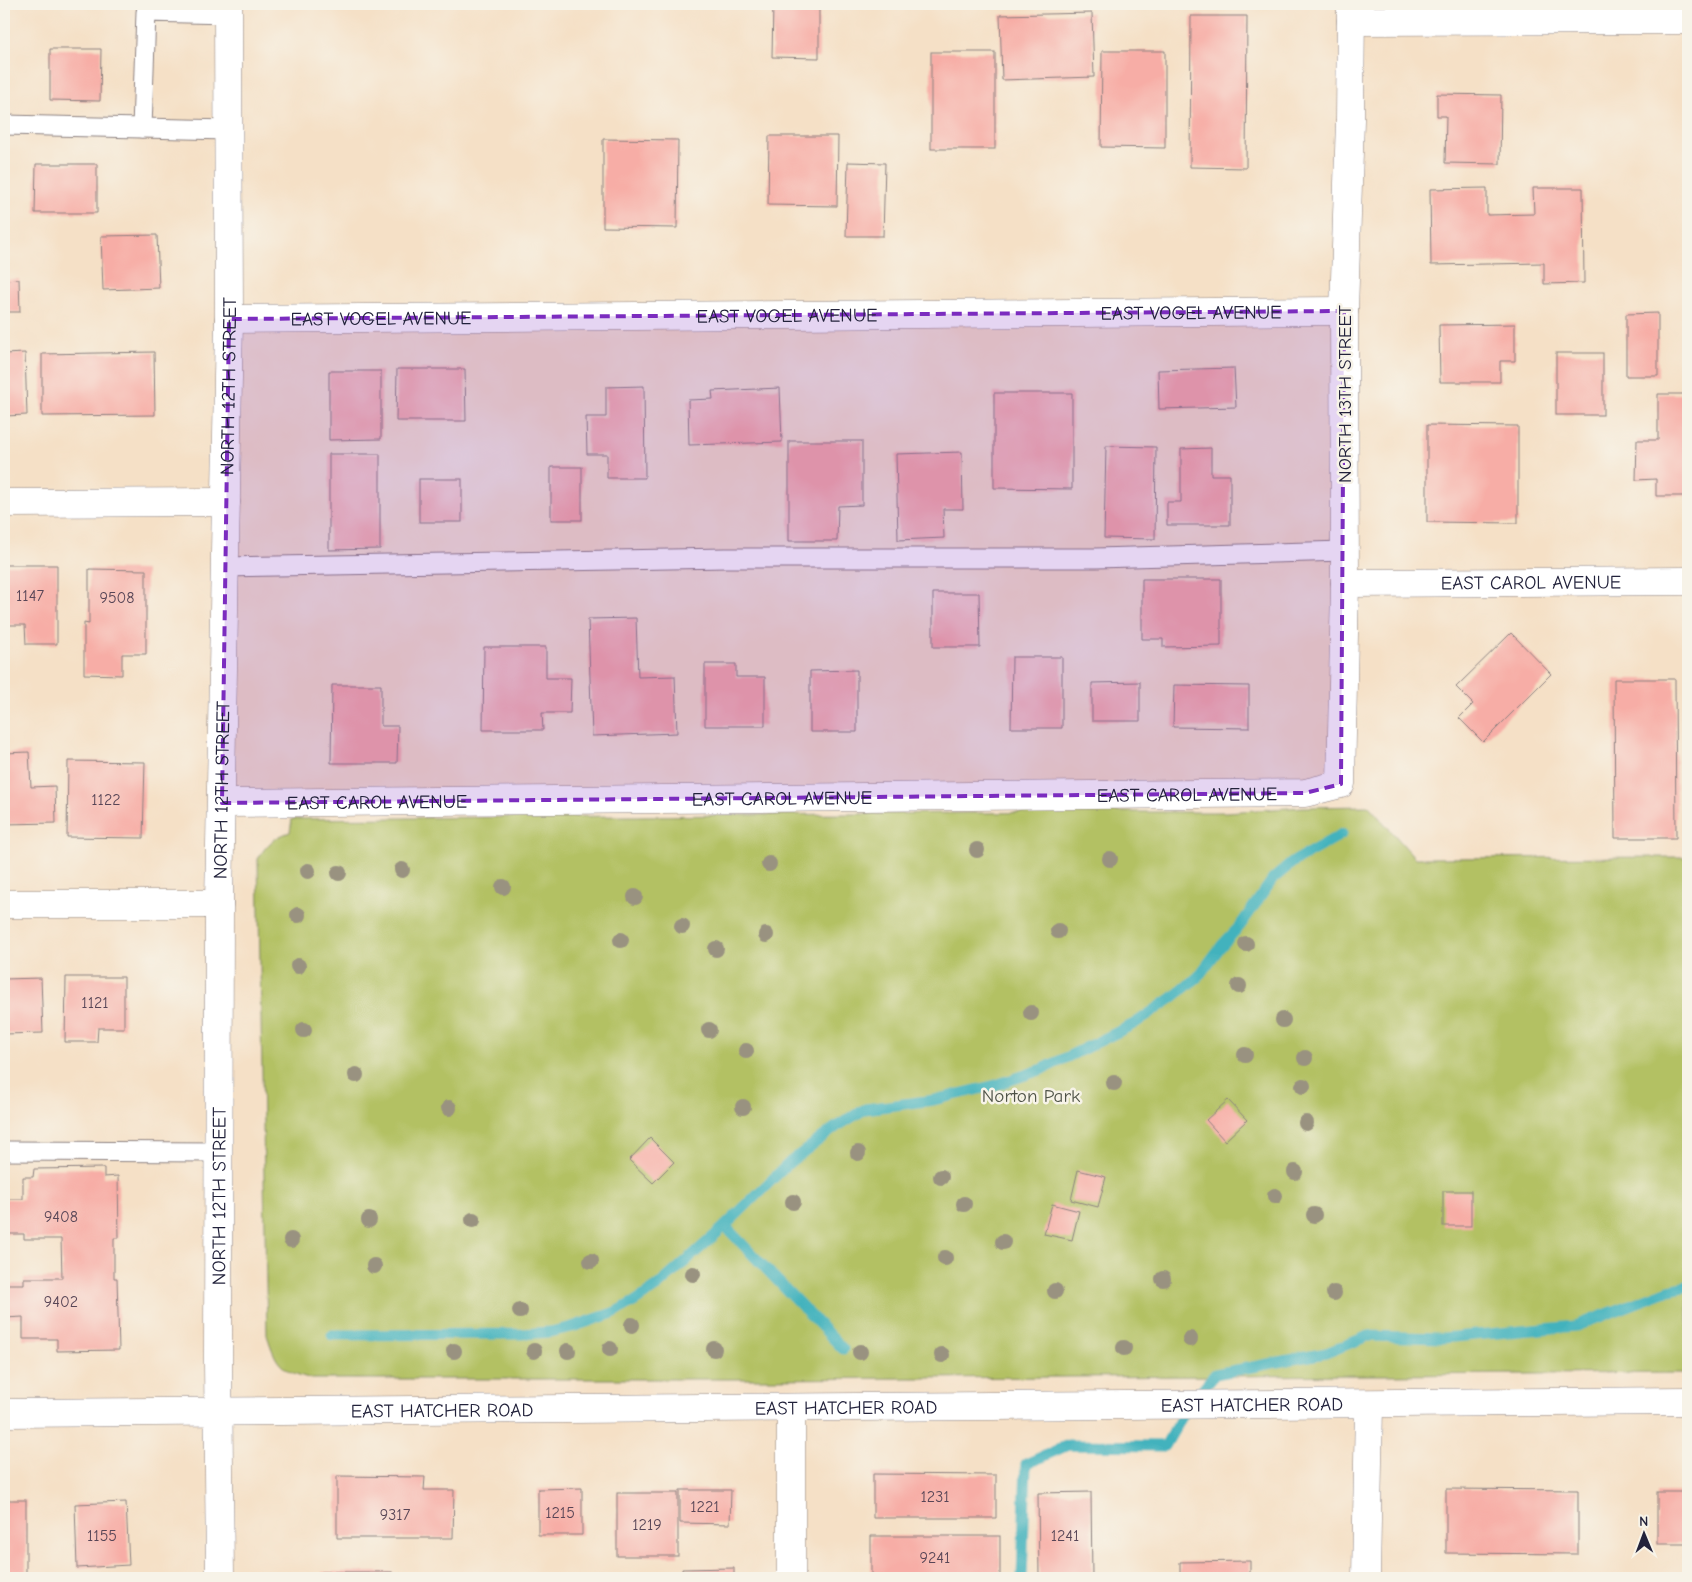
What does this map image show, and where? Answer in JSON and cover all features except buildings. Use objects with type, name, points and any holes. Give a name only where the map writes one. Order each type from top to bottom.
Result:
[{"type":"street","name":"NORTH 12TH STREET","points":[[220,1578],[219,904],[229,318],[228,9]]},
{"type":"street","points":[[1351,12],[1688,20]]},
{"type":"street","name":"NORTH 13TH STREET","points":[[1341,784],[1345,582],[1344,311],[1350,120],[1351,12]]},
{"type":"street","name":"EAST VOGEL AVENUE","points":[[229,318],[1344,311]]},
{"type":"street","points":[[4,503],[226,502]]},
{"type":"street","name":"EAST CAROL AVENUE","points":[[1345,582],[1688,581]]},
{"type":"street","name":"EAST CAROL AVENUE","points":[[222,802],[1305,793],[1341,784]]},
{"type":"street","points":[[4,904],[219,904]]},
{"type":"street","name":"EAST HATCHER ROAD","points":[[4,1413],[1688,1402]]},
{"type":"street","points":[[1366,1578],[1368,1404]]},
{"type":"street","points":[[791,1408],[791,1578]]},
{"type":"lane","points":[[142,128],[146,12],[228,9]]},
{"type":"lane","points":[[4,125],[228,130]]},
{"type":"lane","points":[[225,567],[726,558],[1096,558],[1345,551]]},
{"type":"lane","points":[[4,1151],[218,1152]]},
{"type":"highlighted area","points":[[1344,311],[1341,784],[1305,793],[222,803],[229,319]]},
{"type":"green space","name":"Norton Park","points":[[1369,806],[1415,858],[1688,857],[1688,1373],[762,1379],[312,1379],[293,1373],[277,1360],[267,1335],[258,859],[271,842],[279,836],[290,832],[292,819],[1226,812],[1303,807]]},
{"type":"waterway","points":[[332,1335],[521,1334],[550,1332],[572,1327],[613,1313],[658,1286],[725,1226],[790,1162],[836,1127],[865,1109],[934,1100],[996,1085],[1043,1069],[1134,1024],[1172,998],[1198,977],[1222,945],[1240,926],[1273,879],[1293,862],[1342,834]]},
{"type":"waterway","points":[[725,1226],[843,1349]]},
{"type":"waterway","points":[[1022,1578],[1026,1464],[1068,1445],[1165,1446],[1188,1406],[1215,1374],[1326,1353],[1368,1336],[1443,1338],[1576,1326],[1669,1290],[1688,1286]]}]
